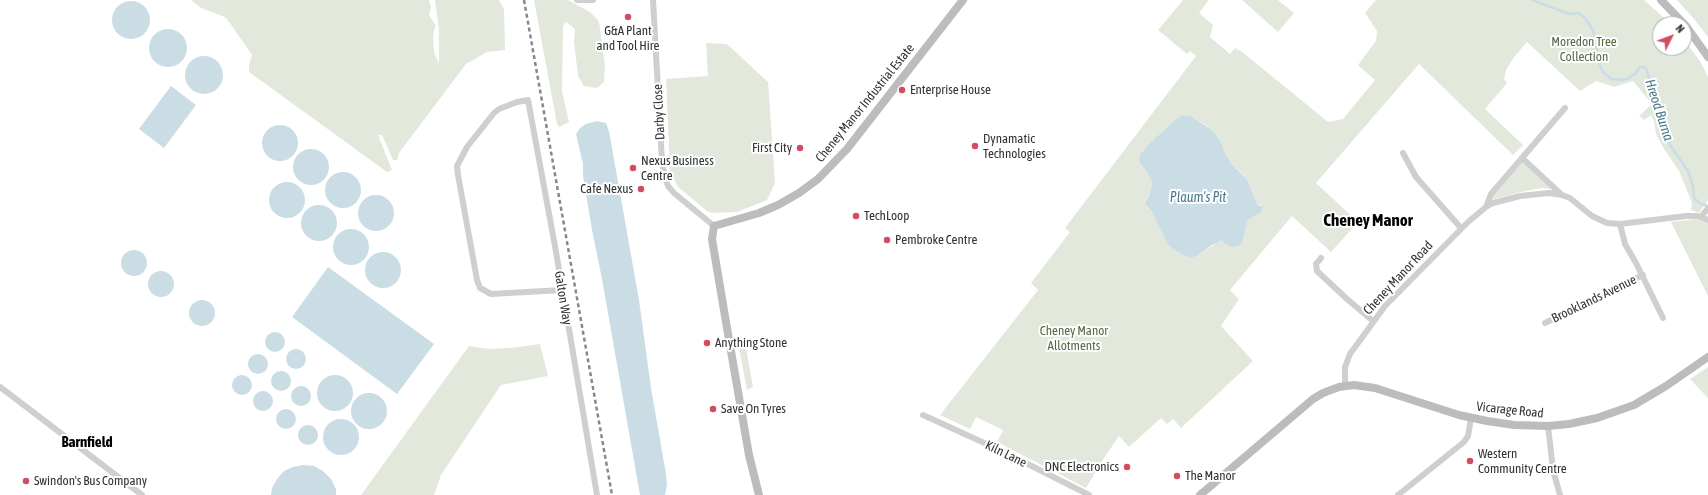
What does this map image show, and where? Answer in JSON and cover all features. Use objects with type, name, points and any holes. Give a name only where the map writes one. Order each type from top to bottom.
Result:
[{"type":"main road","name":"Cheney Manor Industrial Estate","points":[[714,226],[768,209],[794,197],[818,179],[847,149],[963,0]]},
{"type":"main road","points":[[1661,0],[1686,26],[1708,57]]},
{"type":"main road","points":[[714,226],[712,239],[726,328],[749,454],[759,495]]},
{"type":"main road","name":"Vicarage Road","points":[[1345,385],[1362,385],[1375,388],[1471,418],[1501,424],[1548,426],[1569,424],[1597,418],[1634,405],[1666,386],[1708,357]]},
{"type":"main road","points":[[1200,495],[1313,399],[1323,393],[1345,385]]},
{"type":"street","points":[[577,0],[593,0]]},
{"type":"street","name":"Darby Close","points":[[653,0],[662,162],[665,177],[668,186],[674,194],[714,226]]},
{"type":"street","name":"Galton Way","points":[[562,290],[490,294],[480,288],[477,280],[458,175],[457,166],[460,158],[480,129],[494,113],[505,106],[528,100],[562,290],[597,495]]},
{"type":"street","points":[[1522,158],[1565,108]]},
{"type":"street","points":[[1403,153],[1416,177],[1461,228]]},
{"type":"street","name":"Cheney Manor Road","points":[[1486,207],[1491,194],[1522,158],[1562,195]]},
{"type":"street","name":"Cheney Manor Road","points":[[1345,385],[1345,367],[1347,360],[1373,321],[1402,287],[1461,228],[1486,207],[1500,201],[1542,193],[1562,195],[1570,198],[1598,220],[1607,223],[1620,224],[1686,216],[1701,217],[1708,220]]},
{"type":"street","points":[[1701,217],[1707,209]]},
{"type":"street","points":[[1620,224],[1623,240],[1643,275],[1663,318]]},
{"type":"street","points":[[1321,258],[1316,264],[1317,271],[1373,321]]},
{"type":"street","name":"Brooklands Avenue","points":[[1544,323],[1643,275]]},
{"type":"street","points":[[0,387],[142,495]]},
{"type":"street","name":"Kiln Lane","points":[[923,414],[1004,452],[1088,495]]},
{"type":"street","points":[[1398,495],[1467,439],[1471,418]]},
{"type":"street","points":[[1548,426],[1553,470],[1560,495]]},
{"type":"green space","points":[[191,0],[429,0],[431,7],[429,15],[436,26],[433,37],[434,52],[439,64],[439,30],[435,0],[499,0],[504,9],[505,50],[487,52],[466,64],[399,153],[397,160],[393,160],[382,135],[378,135],[392,170],[387,172],[249,72],[249,65],[252,55],[225,17],[201,8]]},
{"type":"green space","points":[[534,0],[568,0],[590,12],[599,21],[605,66],[604,82],[597,88],[584,86],[578,76],[574,42],[575,29],[566,22],[563,26],[562,91],[569,122],[559,127],[557,124]]},
{"type":"green space","points":[[1183,0],[1209,0],[1199,13],[1213,25],[1210,37],[1230,54],[1235,48],[1241,51],[1328,122],[1343,119],[1375,80],[1358,65],[1376,41],[1377,31],[1365,13],[1376,0],[1644,0],[1662,16],[1652,16],[1652,56],[1692,56],[1692,50],[1700,61],[1708,77],[1708,200],[1699,213],[1691,210],[1692,203],[1679,171],[1656,134],[1654,121],[1651,115],[1644,120],[1639,116],[1652,104],[1633,81],[1614,87],[1596,81],[1580,91],[1527,42],[1514,57],[1506,70],[1504,79],[1507,83],[1485,109],[1523,145],[1513,155],[1419,64],[1316,183],[1358,222],[1331,252],[1292,216],[1230,290],[1239,299],[1221,326],[1253,361],[1181,428],[1173,419],[1167,424],[1161,418],[1129,447],[1119,436],[1086,488],[997,442],[1003,430],[976,417],[970,429],[940,415],[1038,290],[1031,283],[1070,232],[1065,228],[1196,56],[1190,51],[1187,54],[1158,30]],"holes":[[[1187,115],[1211,129],[1220,140],[1231,163],[1244,175],[1257,204],[1261,205],[1260,213],[1248,220],[1242,242],[1230,246],[1224,242],[1218,242],[1197,256],[1191,258],[1169,246],[1152,212],[1147,207],[1147,198],[1151,190],[1152,182],[1147,172],[1140,165],[1141,153],[1177,118]]]},
{"type":"green space","points":[[1242,0],[1278,0],[1294,13],[1278,32]]},
{"type":"green space","points":[[1677,0],[1708,0],[1708,37],[1692,16]]},
{"type":"green space","points":[[706,43],[727,44],[768,82],[775,183],[767,200],[737,212],[712,213],[707,211],[678,187],[670,171],[666,79],[708,76]]},
{"type":"green space","points":[[1522,162],[1551,189],[1541,188],[1490,200]]},
{"type":"green space","points":[[1695,219],[1708,223],[1708,296],[1671,222]]},
{"type":"green space","points":[[540,344],[548,376],[501,385],[441,475],[434,495],[361,495],[469,346],[489,349]]},
{"type":"green space","points":[[742,346],[746,348],[753,387],[747,390],[739,348]]},
{"type":"green space","points":[[1708,367],[1708,398],[1690,379]]},
{"type":"water","points":[[127,1],[135,1],[142,4],[147,9],[150,20],[147,31],[142,36],[135,39],[127,39],[120,36],[115,31],[112,24],[112,16],[115,9],[120,4]]},
{"type":"water","points":[[164,29],[172,29],[179,32],[184,37],[187,48],[184,59],[179,64],[172,67],[164,67],[157,64],[152,59],[149,52],[149,44],[152,37],[157,32]]},
{"type":"water","points":[[200,56],[208,56],[215,59],[220,64],[223,75],[220,86],[215,91],[208,94],[200,94],[193,91],[188,86],[185,79],[185,71],[188,64],[193,59]]},
{"type":"water","points":[[171,86],[196,105],[164,148],[139,129]]},
{"type":"water","name":"Plaum's Pit","points":[[1183,115],[1190,116],[1211,129],[1220,140],[1231,163],[1246,178],[1257,204],[1263,207],[1260,213],[1248,220],[1242,243],[1238,246],[1232,247],[1221,241],[1212,245],[1197,256],[1191,258],[1169,246],[1152,212],[1145,204],[1151,190],[1152,182],[1147,172],[1140,164],[1139,159],[1141,153],[1153,140],[1177,118]]},
{"type":"water","points":[[597,121],[606,123],[609,131],[639,300],[651,388],[666,474],[667,484],[665,495],[640,495],[592,230],[583,176],[583,164],[576,134],[580,128],[586,124]]},
{"type":"water","points":[[280,125],[290,128],[295,133],[298,143],[295,153],[290,158],[280,161],[270,158],[265,153],[262,143],[265,133],[270,128]]},
{"type":"water","points":[[311,149],[321,152],[326,157],[329,167],[326,177],[321,182],[311,185],[301,182],[296,177],[293,167],[296,157],[301,152]]},
{"type":"water","points":[[343,172],[353,175],[358,180],[361,190],[358,200],[353,205],[343,208],[333,205],[328,200],[325,190],[328,180],[333,175]]},
{"type":"water","points":[[287,182],[297,185],[302,190],[305,200],[302,210],[297,215],[287,218],[277,215],[272,210],[269,200],[272,190],[277,185]]},
{"type":"water","points":[[376,195],[386,198],[391,203],[394,213],[391,223],[386,228],[376,231],[366,228],[361,223],[358,213],[361,203],[366,198]]},
{"type":"water","points":[[319,205],[329,208],[334,213],[337,223],[334,233],[329,238],[319,241],[309,238],[304,233],[301,223],[304,213],[309,208]]},
{"type":"water","points":[[351,229],[361,232],[366,237],[369,247],[366,257],[361,262],[351,265],[341,262],[336,257],[333,247],[336,237],[341,232]]},
{"type":"water","points":[[134,250],[143,254],[147,263],[143,272],[134,276],[125,272],[121,263],[125,254]]},
{"type":"water","points":[[383,252],[393,255],[398,260],[401,270],[398,280],[393,285],[383,288],[373,285],[368,280],[365,270],[368,260],[373,255]]},
{"type":"water","points":[[328,267],[434,344],[397,394],[292,317]]},
{"type":"water","points":[[161,271],[170,275],[174,284],[170,293],[161,297],[152,293],[148,284],[152,275]]},
{"type":"water","points":[[202,300],[211,304],[215,313],[211,322],[202,326],[193,322],[189,313],[193,304]]},
{"type":"water","points":[[271,332],[279,332],[285,338],[285,346],[279,352],[271,352],[265,346],[265,338]]},
{"type":"water","points":[[292,349],[300,349],[306,355],[306,363],[300,369],[292,369],[286,363],[286,355]]},
{"type":"water","points":[[254,354],[262,354],[268,360],[268,368],[262,374],[254,374],[248,368],[248,360]]},
{"type":"water","points":[[277,371],[285,371],[291,377],[291,385],[285,391],[277,391],[271,385],[271,377]]},
{"type":"water","points":[[238,375],[246,375],[252,381],[252,389],[246,395],[238,395],[232,389],[232,381]]},
{"type":"water","points":[[335,375],[345,378],[350,383],[353,393],[350,403],[345,408],[335,411],[325,408],[320,403],[317,393],[320,383],[325,378]]},
{"type":"water","points":[[297,386],[305,386],[311,392],[311,400],[305,406],[297,406],[291,400],[291,392]]},
{"type":"water","points":[[259,391],[267,391],[273,397],[273,405],[267,411],[259,411],[253,405],[253,397]]},
{"type":"water","points":[[369,393],[379,396],[384,401],[387,411],[384,421],[379,426],[369,429],[359,426],[354,421],[351,411],[354,401],[359,396]]},
{"type":"water","points":[[282,409],[290,409],[296,415],[296,423],[290,429],[282,429],[276,423],[276,415]]},
{"type":"water","points":[[341,419],[351,422],[356,427],[359,437],[356,447],[351,452],[341,455],[331,452],[326,447],[323,437],[326,427],[331,422]]},
{"type":"water","points":[[304,425],[312,425],[318,431],[318,439],[312,445],[304,445],[298,439],[298,431]]},
{"type":"water","points":[[303,465],[314,466],[323,471],[331,479],[336,489],[336,495],[271,495],[272,488],[284,471]]},
{"type":"waterway","name":"Hreod Burna","points":[[1532,0],[1570,14],[1578,13],[1584,17],[1593,30],[1600,65],[1603,72],[1611,79],[1627,79],[1635,74],[1640,67],[1644,67],[1646,69],[1649,77],[1650,89],[1661,113],[1670,145],[1688,171],[1693,186],[1694,198],[1699,203],[1708,206]]},
{"type":"railway","points":[[524,0],[612,495]]},
{"type":"place","name":"G&A Plant and Tool Hire","points":[[628,17]]},
{"type":"place","name":"Enterprise House","points":[[902,90]]},
{"type":"place","name":"Dynamatic Technologies","points":[[975,146]]},
{"type":"place","name":"First City","points":[[800,148]]},
{"type":"place","name":"Nexus Business Centre","points":[[633,168]]},
{"type":"place","name":"Cafe Nexus","points":[[641,189]]},
{"type":"place","name":"TechLoop","points":[[856,216]]},
{"type":"place","name":"Pembroke Centre","points":[[887,240]]},
{"type":"place","name":"Anything Stone","points":[[707,343]]},
{"type":"place","name":"Save On Tyres","points":[[713,409]]},
{"type":"place","name":"Western Community Centre","points":[[1470,461]]},
{"type":"place","name":"DNC Electronics","points":[[1127,467]]},
{"type":"place","name":"The Manor","points":[[1177,476]]},
{"type":"place","name":"Swindon's Bus Company","points":[[26,481]]},
{"type":"district","name":"Cheney Manor","points":[[1368,221]]},
{"type":"district","name":"Barnfield","points":[[87,442]]},
{"type":"park label","name":"Moredon Tree Collection","points":[[1584,50]]},
{"type":"park label","name":"Cheney Manor Allotments","points":[[1074,338]]}]
